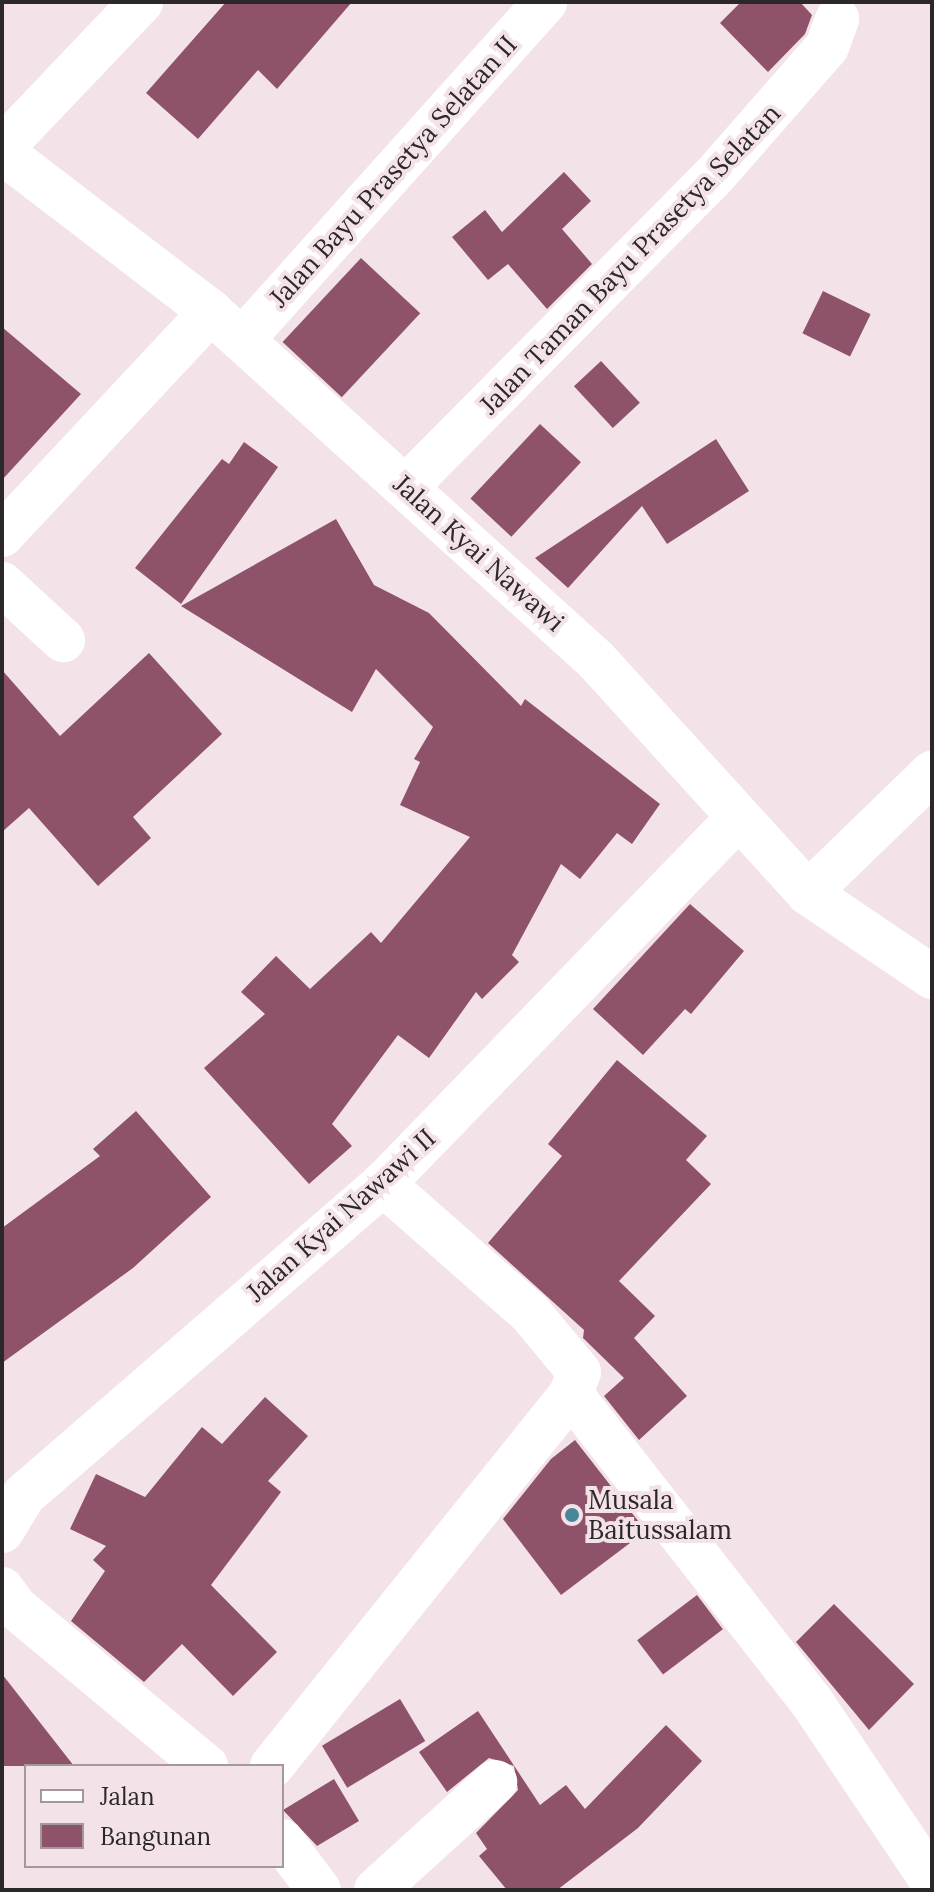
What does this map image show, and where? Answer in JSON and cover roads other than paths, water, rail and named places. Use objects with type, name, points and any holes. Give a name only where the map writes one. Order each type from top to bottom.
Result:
[{"type":"street","points":[[2,150],[141,2]]},
{"type":"street","name":"Jalan Bayu Prasetya Selatan II","points":[[2,535],[226,326],[545,2]]},
{"type":"street","name":"Jalan Taman Bayu Prasetya Selatan","points":[[406,487],[714,176],[827,47],[840,8]]},
{"type":"street","name":"Jalan Kyai Nawawi","points":[[2,150],[226,326],[596,660],[808,893],[932,977]]},
{"type":"street","points":[[2,584],[63,640]]},
{"type":"street","points":[[808,893],[932,773]]},
{"type":"street","name":"Jalan Kyai Nawawi II","points":[[2,1531],[24,1495],[383,1184],[738,818]]},
{"type":"street","points":[[274,1764],[571,1394],[579,1372],[558,1340],[383,1184]]},
{"type":"street","points":[[571,1394],[811,1701],[932,1881]]},
{"type":"street","points":[[2,1589],[15,1607],[204,1764]]},
{"type":"street","points":[[376,1890],[495,1782]]},
{"type":"street","points":[[284,1844],[319,1890]]},
{"type":"place","name":"Musala Baitussalam","points":[[572,1515]]}]
